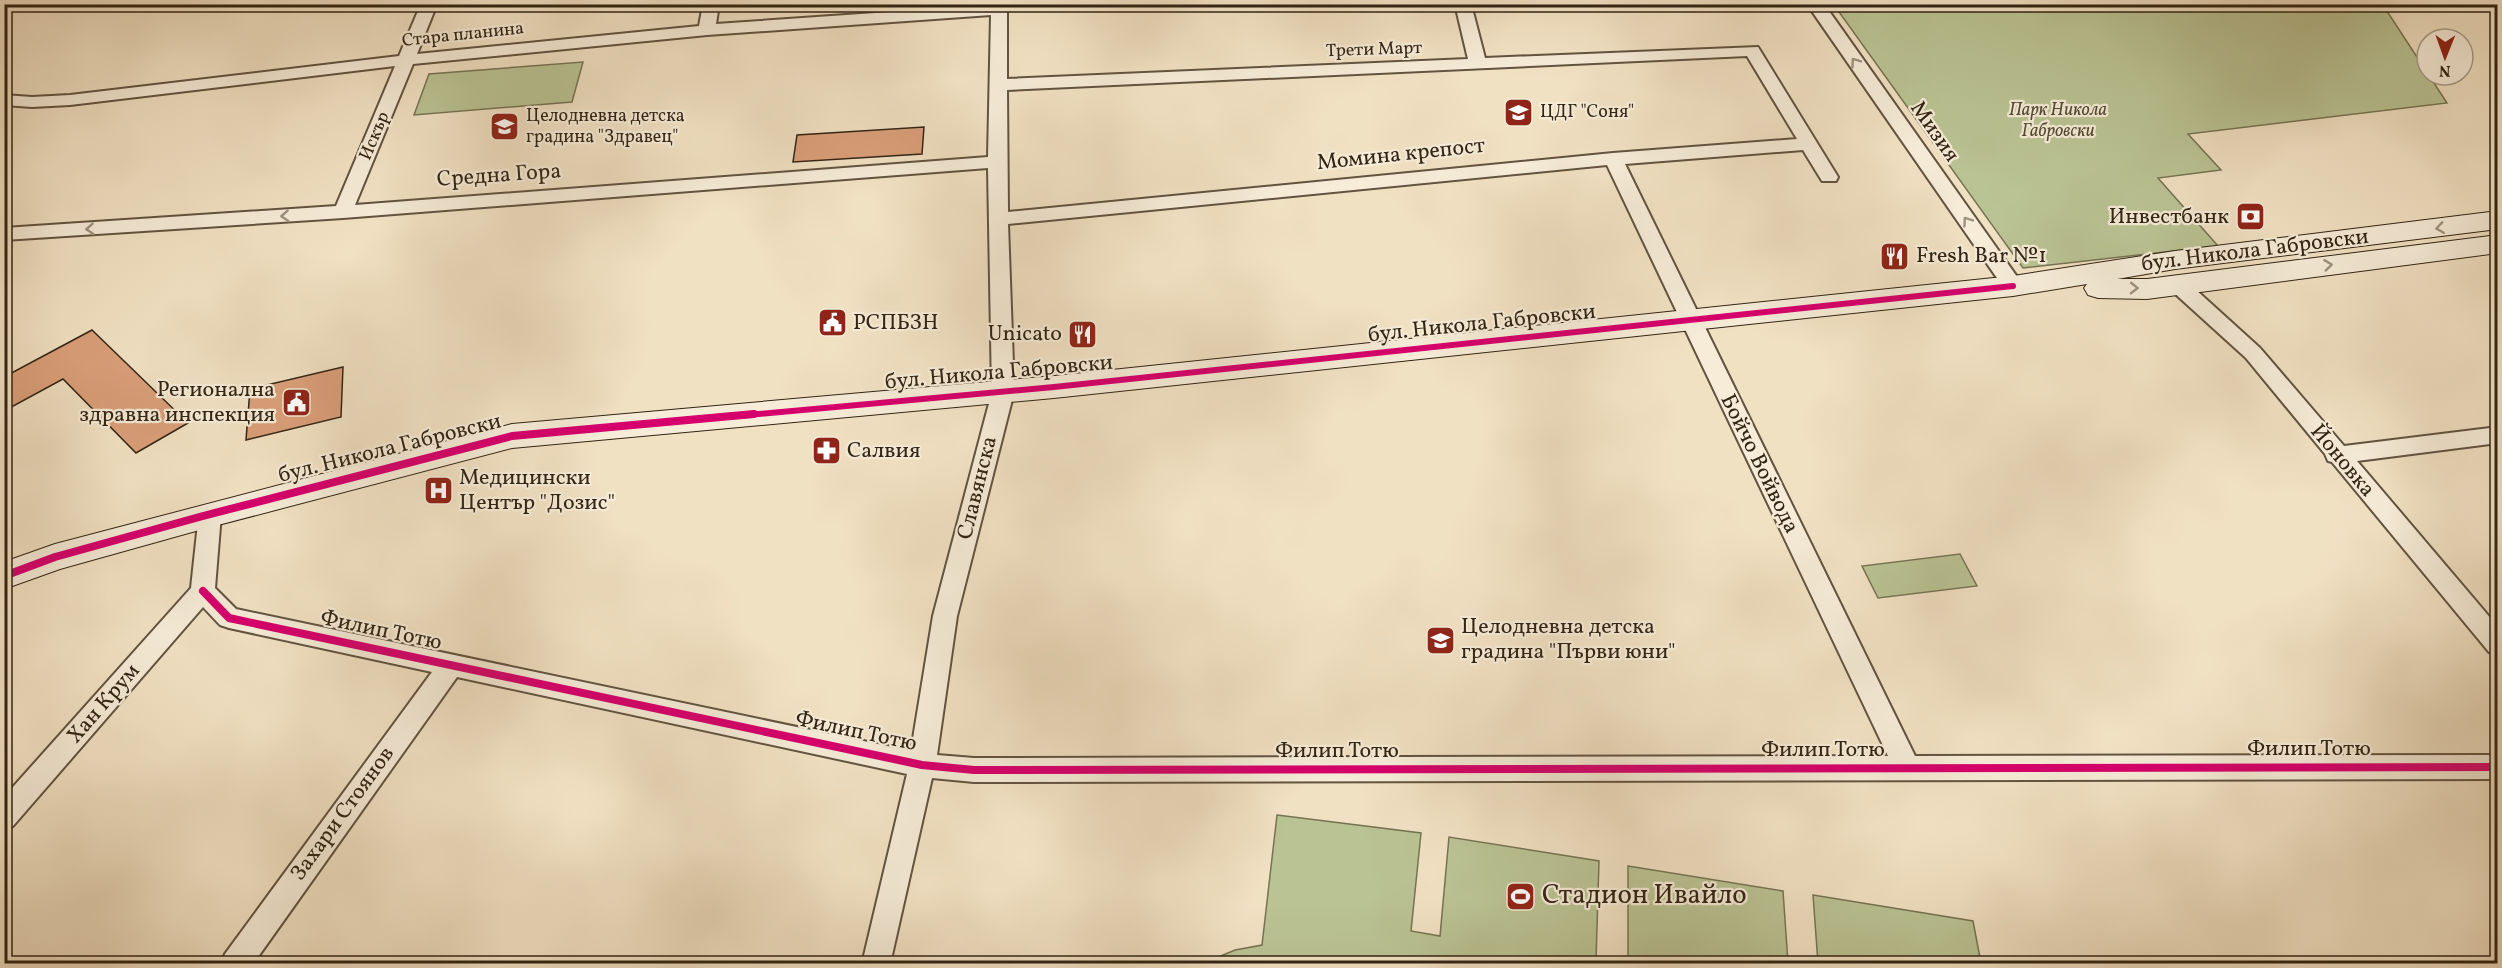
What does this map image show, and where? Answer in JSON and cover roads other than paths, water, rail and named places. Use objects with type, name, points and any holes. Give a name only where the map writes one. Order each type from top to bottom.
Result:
[{"type":"street","name":"Искър","points":[[343,212],[429,4]]},
{"type":"street","points":[[707,30],[711,4]]},
{"type":"street","points":[[1463,4],[1478,65]]},
{"type":"street","name":"Мизия","points":[[1815,4],[2013,286]]},
{"type":"street","name":"Стара планина","points":[[4,100],[32,102],[70,100],[406,60],[707,30],[999,7]]},
{"type":"street","name":"Славянска","points":[[876,963],[922,765],[945,616],[1003,392],[997,162],[999,7]]},
{"type":"street","name":"Трети Март","points":[[998,84],[1478,65],[1752,51],[1808,144]]},
{"type":"street","points":[[1808,144],[1829,177]]},
{"type":"street","name":"Момина крепост","points":[[1000,219],[1613,159],[1808,144]]},
{"type":"street","name":"Бойчо Войвода","points":[[1613,159],[1907,768]]},
{"type":"street","name":"Средна Гора","points":[[4,234],[343,212],[997,162]]},
{"type":"street","name":"бул. Никола Габровски","points":[[4,576],[56,557],[210,514],[512,436],[1003,392],[2013,286],[2175,260],[2498,220]]},
{"type":"street","name":"бул. Никола Габровски","points":[[2013,286],[2147,289],[2498,244]]},
{"type":"street","name":"Йоновка","points":[[2178,285],[2253,353],[2336,455],[2498,645]]},
{"type":"street","points":[[2336,455],[2498,435]]},
{"type":"street","points":[[203,591],[210,514]]},
{"type":"street","name":"Филип Тотю","points":[[203,591],[229,618],[922,765],[975,770],[2498,767]]},
{"type":"street","name":"Хан Крум","points":[[4,817],[203,591]]},
{"type":"street","name":"Захари Стоянов","points":[[235,963],[451,665]]},
{"type":"place","name":"ЦДГ \"Соня\"","points":[[1519,112]]},
{"type":"place","name":"Целодневна детска градина \"Здравец\"","points":[[505,126]]},
{"type":"place","name":"Инвестбанк","points":[[2250,217]]},
{"type":"place","name":"Fresh Bar №1","points":[[1895,256]]},
{"type":"place","name":"РСПБЗН","points":[[832,323]]},
{"type":"place","name":"Unicato","points":[[1083,334]]},
{"type":"place","name":"Регионална здравна инспекция","points":[[296,403]]},
{"type":"place","name":"Салвия","points":[[826,451]]},
{"type":"place","name":"Медицински Център \"Дозис\"","points":[[438,491]]},
{"type":"place","name":"Целодневна детска градина \"Първи юни\"","points":[[1440,640]]},
{"type":"place","name":"Стадион Ивайло","points":[[1521,896]]},
{"type":"park label","name":"Парк Никола Габровски","points":[[2058,120]]}]
